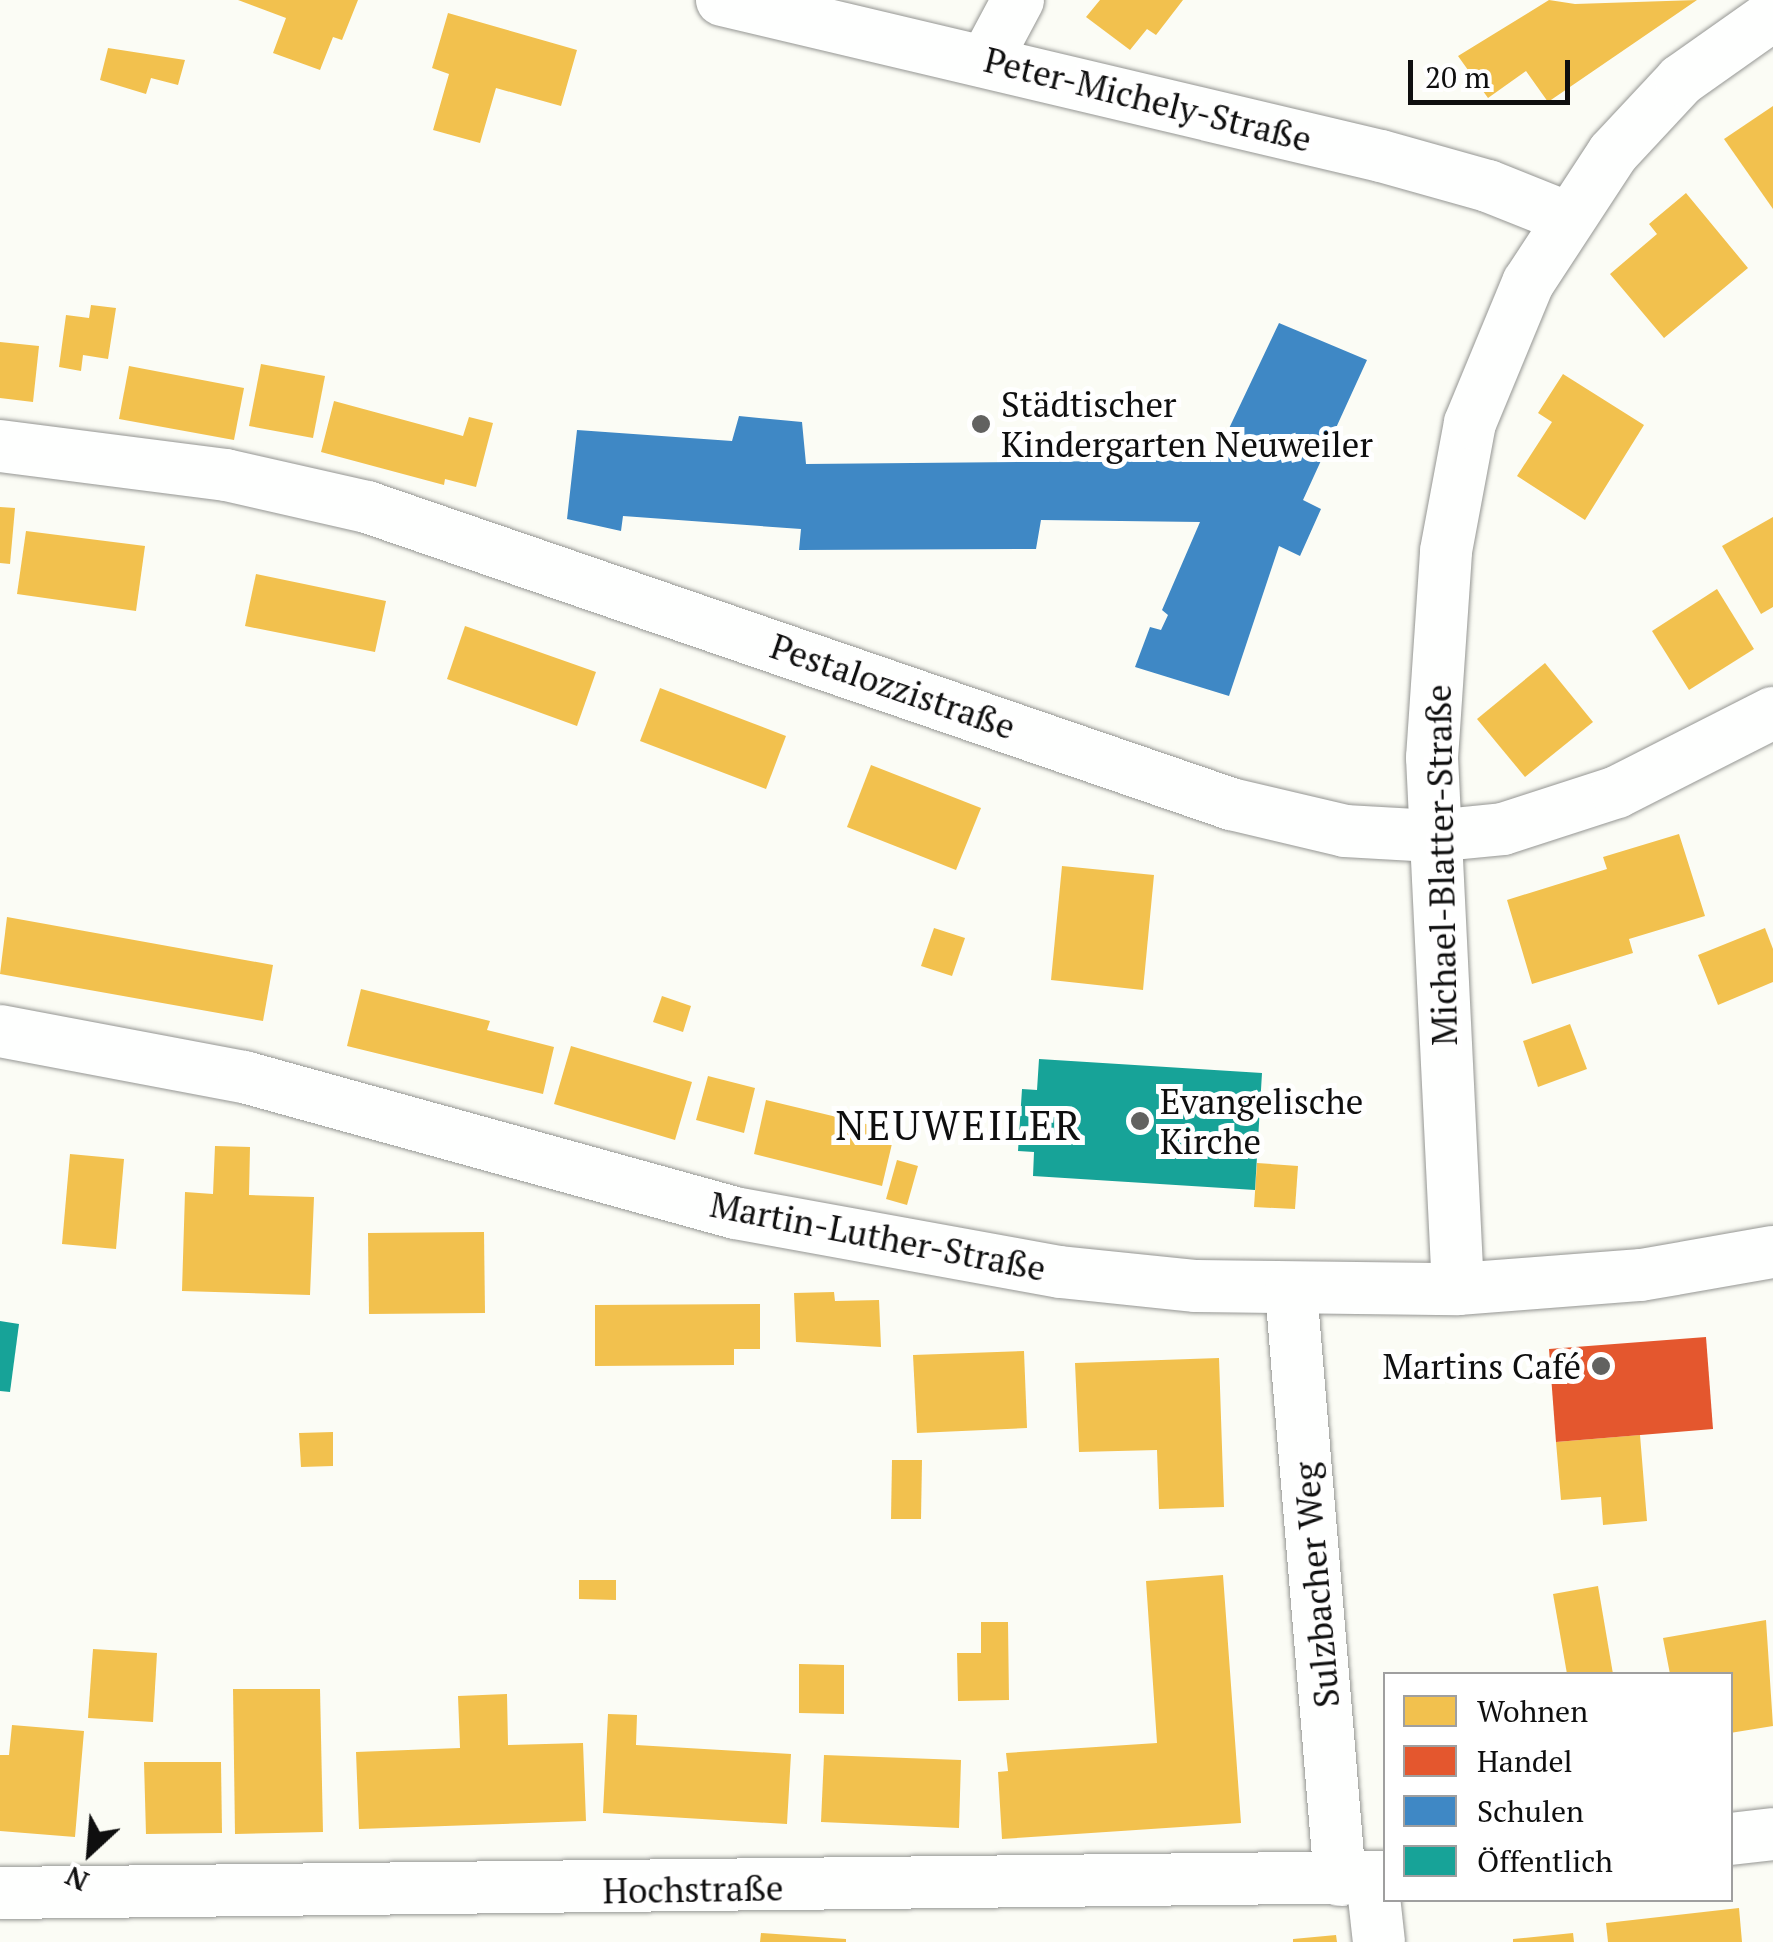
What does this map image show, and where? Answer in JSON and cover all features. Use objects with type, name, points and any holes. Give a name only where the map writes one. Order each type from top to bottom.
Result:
[{"type":"street","name":"Peter-Michely-Straße","points":[[722,0],[1381,156],[1488,186],[1568,218]]},
{"type":"street","points":[[986,60],[1018,0]]},
{"type":"street","name":"Michael-Blatter-Straße","points":[[1458,1288],[1433,836],[1446,551],[1470,423],[1502,337],[1568,218],[1613,153],[1681,80],[1773,15]]},
{"type":"street","name":"Pestalozzistraße","points":[[0,446],[226,475],[367,507],[1231,804],[1345,831],[1433,836],[1503,829],[1617,792],[1773,713]]},
{"type":"street","name":"Martin-Luther-Straße","points":[[0,1031],[244,1078],[734,1212],[907,1248],[1099,1276],[1291,1290],[1458,1288],[1641,1275],[1773,1252]]},
{"type":"street","name":"Sulzbacher Weg","points":[[1291,1290],[1366,1878],[1380,1942]]},
{"type":"street","points":[[1733,1839],[1773,1834]]},
{"type":"street","name":"Hochstraße","points":[[0,1893],[1366,1878]]},
{"type":"building: Wohnen","points":[[238,0],[358,0],[342,40],[333,37],[320,70],[273,53],[286,18]]},
{"type":"building: Wohnen","points":[[1100,0],[1183,0],[1156,35],[1147,29],[1130,50],[1086,17]]},
{"type":"building: Wohnen","points":[[1549,0],[1575,4],[1697,0],[1548,102],[1526,71],[1488,98],[1458,56]]},
{"type":"building: Wohnen","points":[[448,13],[577,50],[561,106],[496,88],[480,143],[433,130],[449,74],[432,68]]},
{"type":"building: Wohnen","points":[[108,48],[185,60],[178,85],[151,78],[146,94],[100,80]]},
{"type":"building: Wohnen","points":[[1773,106],[1773,209],[1724,139]]},
{"type":"building: Wohnen","points":[[1686,193],[1748,268],[1664,338],[1610,274],[1657,234],[1649,224]]},
{"type":"building: Wohnen","points":[[91,305],[116,308],[108,359],[83,355],[81,371],[59,367],[66,315],[89,318]]},
{"type":"building: Wohnen","points":[[0,342],[39,346],[33,402],[0,398]]},
{"type":"building: Wohnen","points":[[261,364],[325,376],[313,438],[249,426]]},
{"type":"building: Wohnen","points":[[129,366],[244,388],[234,440],[119,419]]},
{"type":"building: Wohnen","points":[[1563,374],[1644,425],[1585,520],[1517,476],[1552,422],[1538,413]]},
{"type":"building: Wohnen","points":[[334,401],[463,436],[469,417],[493,423],[476,487],[445,479],[444,485],[321,452]]},
{"type":"building: Wohnen","points":[[0,507],[15,508],[10,564],[0,563]]},
{"type":"building: Wohnen","points":[[1773,517],[1773,607],[1761,614],[1722,546]]},
{"type":"building: Wohnen","points":[[26,531],[145,546],[136,611],[17,594]]},
{"type":"building: Wohnen","points":[[256,574],[386,601],[375,652],[245,626]]},
{"type":"building: Wohnen","points":[[1717,589],[1754,649],[1689,690],[1652,631]]},
{"type":"building: Wohnen","points":[[465,626],[596,672],[577,726],[447,679]]},
{"type":"building: Wohnen","points":[[1545,663],[1593,722],[1525,777],[1477,719]]},
{"type":"building: Wohnen","points":[[660,688],[786,736],[766,789],[640,741]]},
{"type":"building: Wohnen","points":[[871,765],[981,808],[956,870],[847,827]]},
{"type":"building: Wohnen","points":[[1679,834],[1705,916],[1629,939],[1633,953],[1532,984],[1507,900],[1607,869],[1603,857]]},
{"type":"building: Wohnen","points":[[1062,866],[1154,875],[1143,990],[1051,980]]},
{"type":"building: Wohnen","points":[[7,917],[273,965],[263,1021],[0,974]]},
{"type":"building: Wohnen","points":[[934,928],[965,938],[952,976],[921,966]]},
{"type":"building: Wohnen","points":[[1765,928],[1773,949],[1773,982],[1718,1005],[1698,955]]},
{"type":"building: Wohnen","points":[[361,989],[490,1021],[487,1030],[554,1047],[543,1094],[347,1046]]},
{"type":"building: Wohnen","points":[[662,996],[691,1006],[683,1032],[653,1022]]},
{"type":"building: Wohnen","points":[[1570,1024],[1587,1069],[1538,1087],[1523,1041]]},
{"type":"building: Wohnen","points":[[571,1046],[692,1082],[675,1140],[554,1104]]},
{"type":"building: Wohnen","points":[[708,1076],[755,1088],[744,1133],[696,1120]]},
{"type":"building: Wohnen","points":[[766,1100],[895,1131],[882,1186],[754,1154]]},
{"type":"building: Wohnen","points":[[215,1146],[250,1147],[249,1195],[314,1197],[310,1295],[182,1291],[185,1192],[213,1194]]},
{"type":"building: Wohnen","points":[[70,1154],[124,1159],[116,1249],[62,1244]]},
{"type":"building: Wohnen","points":[[897,1160],[918,1166],[907,1205],[886,1199]]},
{"type":"building: Wohnen","points":[[1257,1163],[1298,1166],[1295,1209],[1254,1207]]},
{"type":"building: Wohnen","points":[[484,1232],[485,1313],[369,1314],[368,1233]]},
{"type":"building: Wohnen","points":[[834,1292],[835,1301],[879,1300],[881,1347],[796,1342],[794,1293]]},
{"type":"building: Wohnen","points":[[760,1304],[760,1349],[734,1349],[734,1365],[595,1366],[595,1305]]},
{"type":"building: Wohnen","points":[[1024,1351],[1027,1428],[917,1433],[913,1355]]},
{"type":"building: Wohnen","points":[[1219,1358],[1224,1507],[1159,1509],[1157,1450],[1079,1452],[1075,1363]]},
{"type":"building: Wohnen","points":[[333,1432],[333,1466],[301,1467],[299,1433]]},
{"type":"building: Wohnen","points":[[1640,1435],[1647,1521],[1603,1525],[1601,1497],[1561,1500],[1556,1442]]},
{"type":"building: Wohnen","points":[[892,1460],[922,1460],[921,1519],[891,1519]]},
{"type":"building: Wohnen","points":[[1223,1575],[1241,1823],[1002,1839],[998,1772],[1008,1771],[1006,1753],[1157,1743],[1146,1581]]},
{"type":"building: Wohnen","points":[[579,1580],[616,1580],[616,1600],[579,1599]]},
{"type":"building: Wohnen","points":[[1598,1586],[1613,1672],[1567,1672],[1553,1594]]},
{"type":"building: Wohnen","points":[[1766,1620],[1773,1726],[1733,1733],[1733,1672],[1670,1672],[1663,1638]]},
{"type":"building: Wohnen","points":[[981,1622],[1008,1622],[1009,1700],[958,1701],[957,1653],[981,1653]]},
{"type":"building: Wohnen","points":[[93,1649],[157,1653],[153,1722],[88,1718]]},
{"type":"building: Wohnen","points":[[799,1664],[844,1665],[844,1714],[799,1713]]},
{"type":"building: Wohnen","points":[[233,1689],[320,1689],[323,1832],[235,1834]]},
{"type":"building: Wohnen","points":[[507,1694],[508,1745],[583,1743],[586,1821],[359,1829],[356,1752],[460,1748],[458,1696]]},
{"type":"building: Wohnen","points":[[608,1714],[637,1715],[636,1745],[791,1754],[787,1824],[603,1813]]},
{"type":"building: Wohnen","points":[[12,1725],[84,1731],[75,1837],[0,1831],[0,1755],[9,1755]]},
{"type":"building: Wohnen","points":[[824,1755],[961,1760],[959,1828],[821,1822]]},
{"type":"building: Wohnen","points":[[144,1762],[221,1762],[222,1833],[146,1834]]},
{"type":"building: Wohnen","points":[[1739,1908],[1742,1942],[1608,1942],[1606,1923]]},
{"type":"building: Wohnen","points":[[761,1933],[846,1939],[846,1942],[760,1942]]},
{"type":"building: Wohnen","points":[[1573,1933],[1574,1942],[1513,1942],[1513,1939]]},
{"type":"building: Wohnen","points":[[1336,1935],[1337,1942],[1293,1942],[1293,1939]]},
{"type":"building: Handel","points":[[1706,1337],[1713,1429],[1556,1442],[1549,1349]]},
{"type":"building: Schulen","points":[[1279,323],[1367,360],[1303,500],[1321,509],[1300,556],[1279,546],[1229,696],[1135,667],[1150,627],[1161,630],[1168,615],[1162,610],[1200,522],[1041,520],[1036,549],[799,550],[801,529],[623,516],[621,531],[567,519],[577,430],[732,441],[739,416],[802,422],[806,464],[1214,460]]},
{"type":"building: Öffentlich","name":"Evangelische Kirche","points":[[1039,1059],[1262,1073],[1255,1190],[1033,1176],[1034,1152],[1018,1151],[1022,1089],[1037,1090]]},
{"type":"building: Öffentlich","points":[[0,1321],[19,1324],[10,1392],[0,1391]]},
{"type":"place","name":"Städtischer Kindergarten Neuweiler","points":[[981,424]]},
{"type":"place","name":"Evangelische Kirche","points":[[1140,1121]]},
{"type":"place","name":"Martins Café","points":[[1601,1366]]},
{"type":"district","name":"NEUWEILER","points":[[959,1125]]}]
